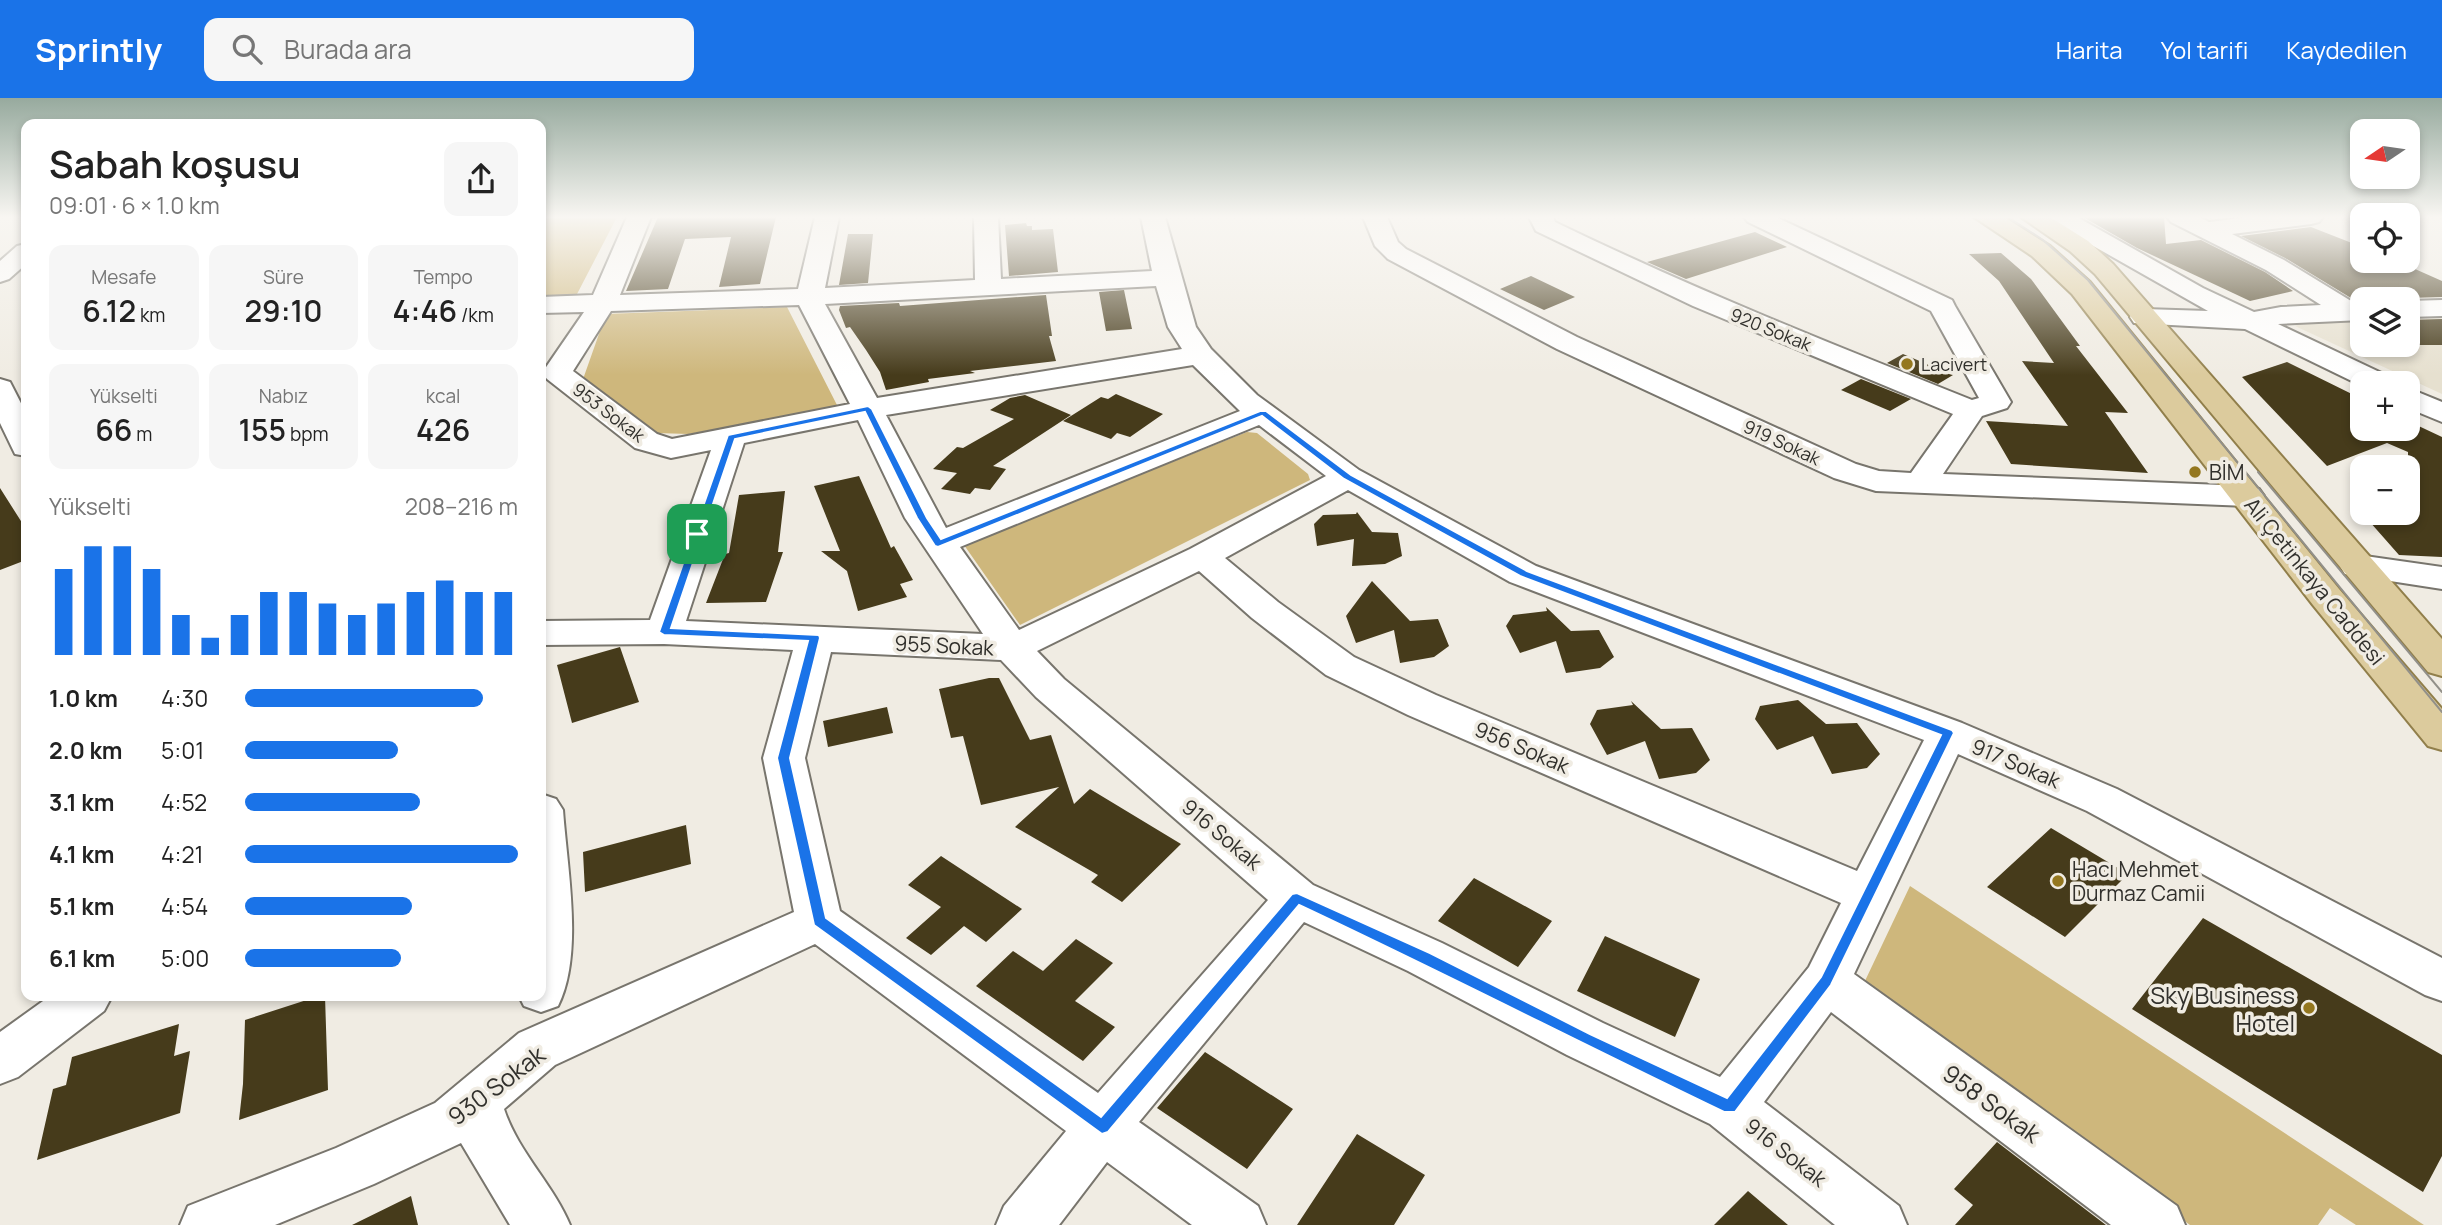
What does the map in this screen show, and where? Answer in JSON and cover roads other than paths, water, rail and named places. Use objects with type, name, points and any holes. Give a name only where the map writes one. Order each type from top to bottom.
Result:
[{"type":"main road","name":"Ali Çetinkaya Caddesi","points":[[2061,270],[2081,288],[2442,736]]},
{"type":"main road","points":[[2103,270],[2442,663]]},
{"type":"street","name":"953 Sokak","points":[[617,270],[603,303],[549,376],[646,441],[671,449],[731,437]]},
{"type":"street","points":[[810,297],[816,270]]},
{"type":"street","points":[[987,270],[988,287]]},
{"type":"street","name":"917 Sokak","points":[[1165,270],[1182,327],[1200,355],[1246,401],[1348,477],[1523,573],[1948,733],[2102,800],[2442,981]]},
{"type":"street","name":"919 Sokak","points":[[1427,270],[1567,343],[1845,471],[1876,481],[2247,496]]},
{"type":"street","name":"920 Sokak","points":[[1636,270],[1744,319],[1971,410]]},
{"type":"street","points":[[1865,270],[1942,306],[1996,402],[1971,410],[1920,483]]},
{"type":"street","points":[[2151,270],[2194,294],[2355,371]]},
{"type":"street","points":[[2283,270],[2350,309]]},
{"type":"street","points":[[546,306],[810,297],[1167,278]]},
{"type":"street","name":"916 Sokak","points":[[810,297],[922,518],[1012,648],[1050,688],[1297,898],[1425,957],[1585,1039],[1729,1107],[1879,1225]]},
{"type":"street","points":[[2420,309],[2442,308]]},
{"type":"street","points":[[2144,317],[2252,321],[2281,315],[2350,312]]},
{"type":"street","points":[[664,632],[731,437],[868,409],[1200,355]]},
{"type":"street","points":[[8,393],[21,432]]},
{"type":"street","points":[[2420,403],[2442,413]]},
{"type":"street","points":[[938,544],[1263,413]]},
{"type":"street","name":"955 Sokak","points":[[546,633],[664,632],[1012,648],[1202,556],[1348,477]]},
{"type":"street","name":"956 Sokak","points":[[1202,556],[1265,610],[1340,666],[1422,705],[1867,895]]},
{"type":"street","points":[[2358,566],[2442,578]]},
{"type":"street","points":[[815,638],[783,758],[819,921],[1238,1225]]},
{"type":"street","points":[[1729,1107],[1826,981],[1948,733]]},
{"type":"street","points":[[1024,1225],[1102,1127],[1297,898]]},
{"type":"street","points":[[546,900],[549,954],[546,967]]},
{"type":"street","name":"930 Sokak","points":[[208,1225],[387,1151],[454,1120],[537,1049],[819,921]]},
{"type":"street","name":"958 Sokak","points":[[1826,981],[2157,1225]]},
{"type":"street","points":[[0,1061],[80,1001]]},
{"type":"street","points":[[538,1001],[534,1020],[476,1103],[488,1142],[542,1225]]},
{"type":"tram line","points":[[2076,270],[2088,280],[2442,712]]},
{"type":"tram line","points":[[2258,472],[2442,692]]},
{"type":"place","name":"Lacivert","points":[[1907,364]]},
{"type":"place","name":"BİM","points":[[2195,472]]},
{"type":"place","name":"Hacı Mehmet Durmaz Camii","points":[[2058,881]]},
{"type":"place","name":"Sky Business Hotel","points":[[2309,1008]]}]
